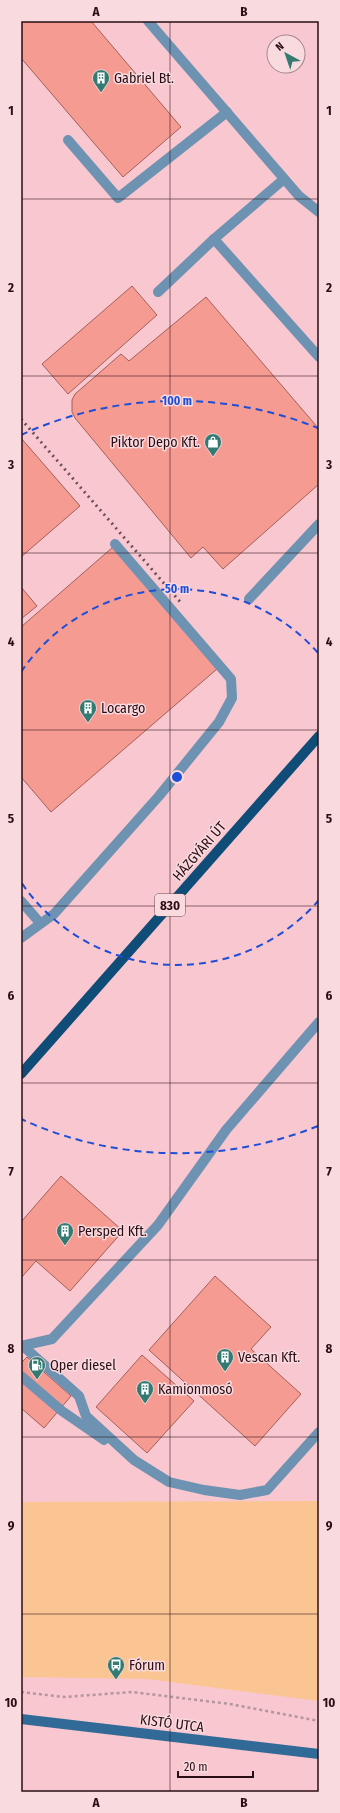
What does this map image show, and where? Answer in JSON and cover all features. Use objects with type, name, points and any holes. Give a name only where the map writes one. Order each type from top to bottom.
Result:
[{"type":"main road","name":"HÁZGYÁRI ÚT","points":[[21,1074],[319,736]]},
{"type":"street","name":"KISTÓ UTCA","points":[[21,1719],[319,1754]]},
{"type":"lane","points":[[148,21],[299,196],[319,212]]},
{"type":"lane","points":[[68,140],[118,198],[227,112]]},
{"type":"lane","points":[[158,292],[214,239],[284,179]]},
{"type":"lane","points":[[214,239],[319,357]]},
{"type":"lane","points":[[249,599],[319,524]]},
{"type":"lane","points":[[21,938],[54,914],[159,796],[218,722],[232,698],[231,679],[115,544]]},
{"type":"lane","points":[[21,901],[40,923]]},
{"type":"lane","points":[[22,1346],[52,1339],[158,1225],[226,1130],[319,1022]]},
{"type":"lane","points":[[22,1346],[79,1396],[86,1416],[134,1460]]},
{"type":"lane","points":[[21,1376],[62,1411],[169,1482],[204,1490],[240,1495],[267,1490],[319,1432]]},
{"type":"path","points":[[21,1692],[64,1697],[132,1692],[230,1704],[319,1721]]},
{"type":"shaded area","points":[[21,21],[319,21],[319,1792],[21,1792]]},
{"type":"shaded area","points":[[319,1501],[319,1701],[147,1679],[21,1677],[21,1502]]},
{"type":"building","name":"Gabriel Bt.","points":[[21,21],[91,21],[181,127],[123,177],[21,58]]},
{"type":"building","points":[[132,286],[157,315],[68,394],[42,364]]},
{"type":"building","name":"Piktor Depo Kft.","points":[[206,297],[319,429],[319,484],[223,569],[203,547],[191,558],[75,418],[72,412],[72,400],[75,394],[121,354],[129,361]]},
{"type":"building","points":[[21,438],[80,506],[21,557]]},
{"type":"building","name":"Locargo","points":[[113,547],[217,669],[51,812],[21,777],[21,627]]},
{"type":"building","points":[[21,587],[37,606],[21,619]]},
{"type":"building","name":"Persped Kft.","points":[[61,1176],[123,1231],[70,1291],[36,1261],[21,1278],[21,1222]]},
{"type":"building","name":"Vescan Kft.","points":[[215,1276],[271,1327],[251,1349],[301,1394],[255,1446],[149,1350]]},
{"type":"building","name":"Kamionmosó","points":[[142,1355],[194,1401],[147,1453],[96,1407]]},
{"type":"building","name":"Qper diesel","points":[[27,1357],[71,1396],[44,1428],[21,1408],[21,1363]]},
{"type":"railway","points":[[21,419],[182,604]]},
{"type":"place","name":"Gabriel Bt.","points":[[101,93]]},
{"type":"place","name":"Piktor Depo Kft.","points":[[213,457]]},
{"type":"place","name":"Locargo","points":[[88,723]]},
{"type":"place","name":"Persped Kft.","points":[[65,1246]]},
{"type":"place","name":"Vescan Kft.","points":[[225,1372]]},
{"type":"place","name":"Qper diesel","points":[[37,1380]]},
{"type":"place","name":"Kamionmosó","points":[[145,1404]]},
{"type":"place","name":"Fórum","points":[[116,1680]]}]
